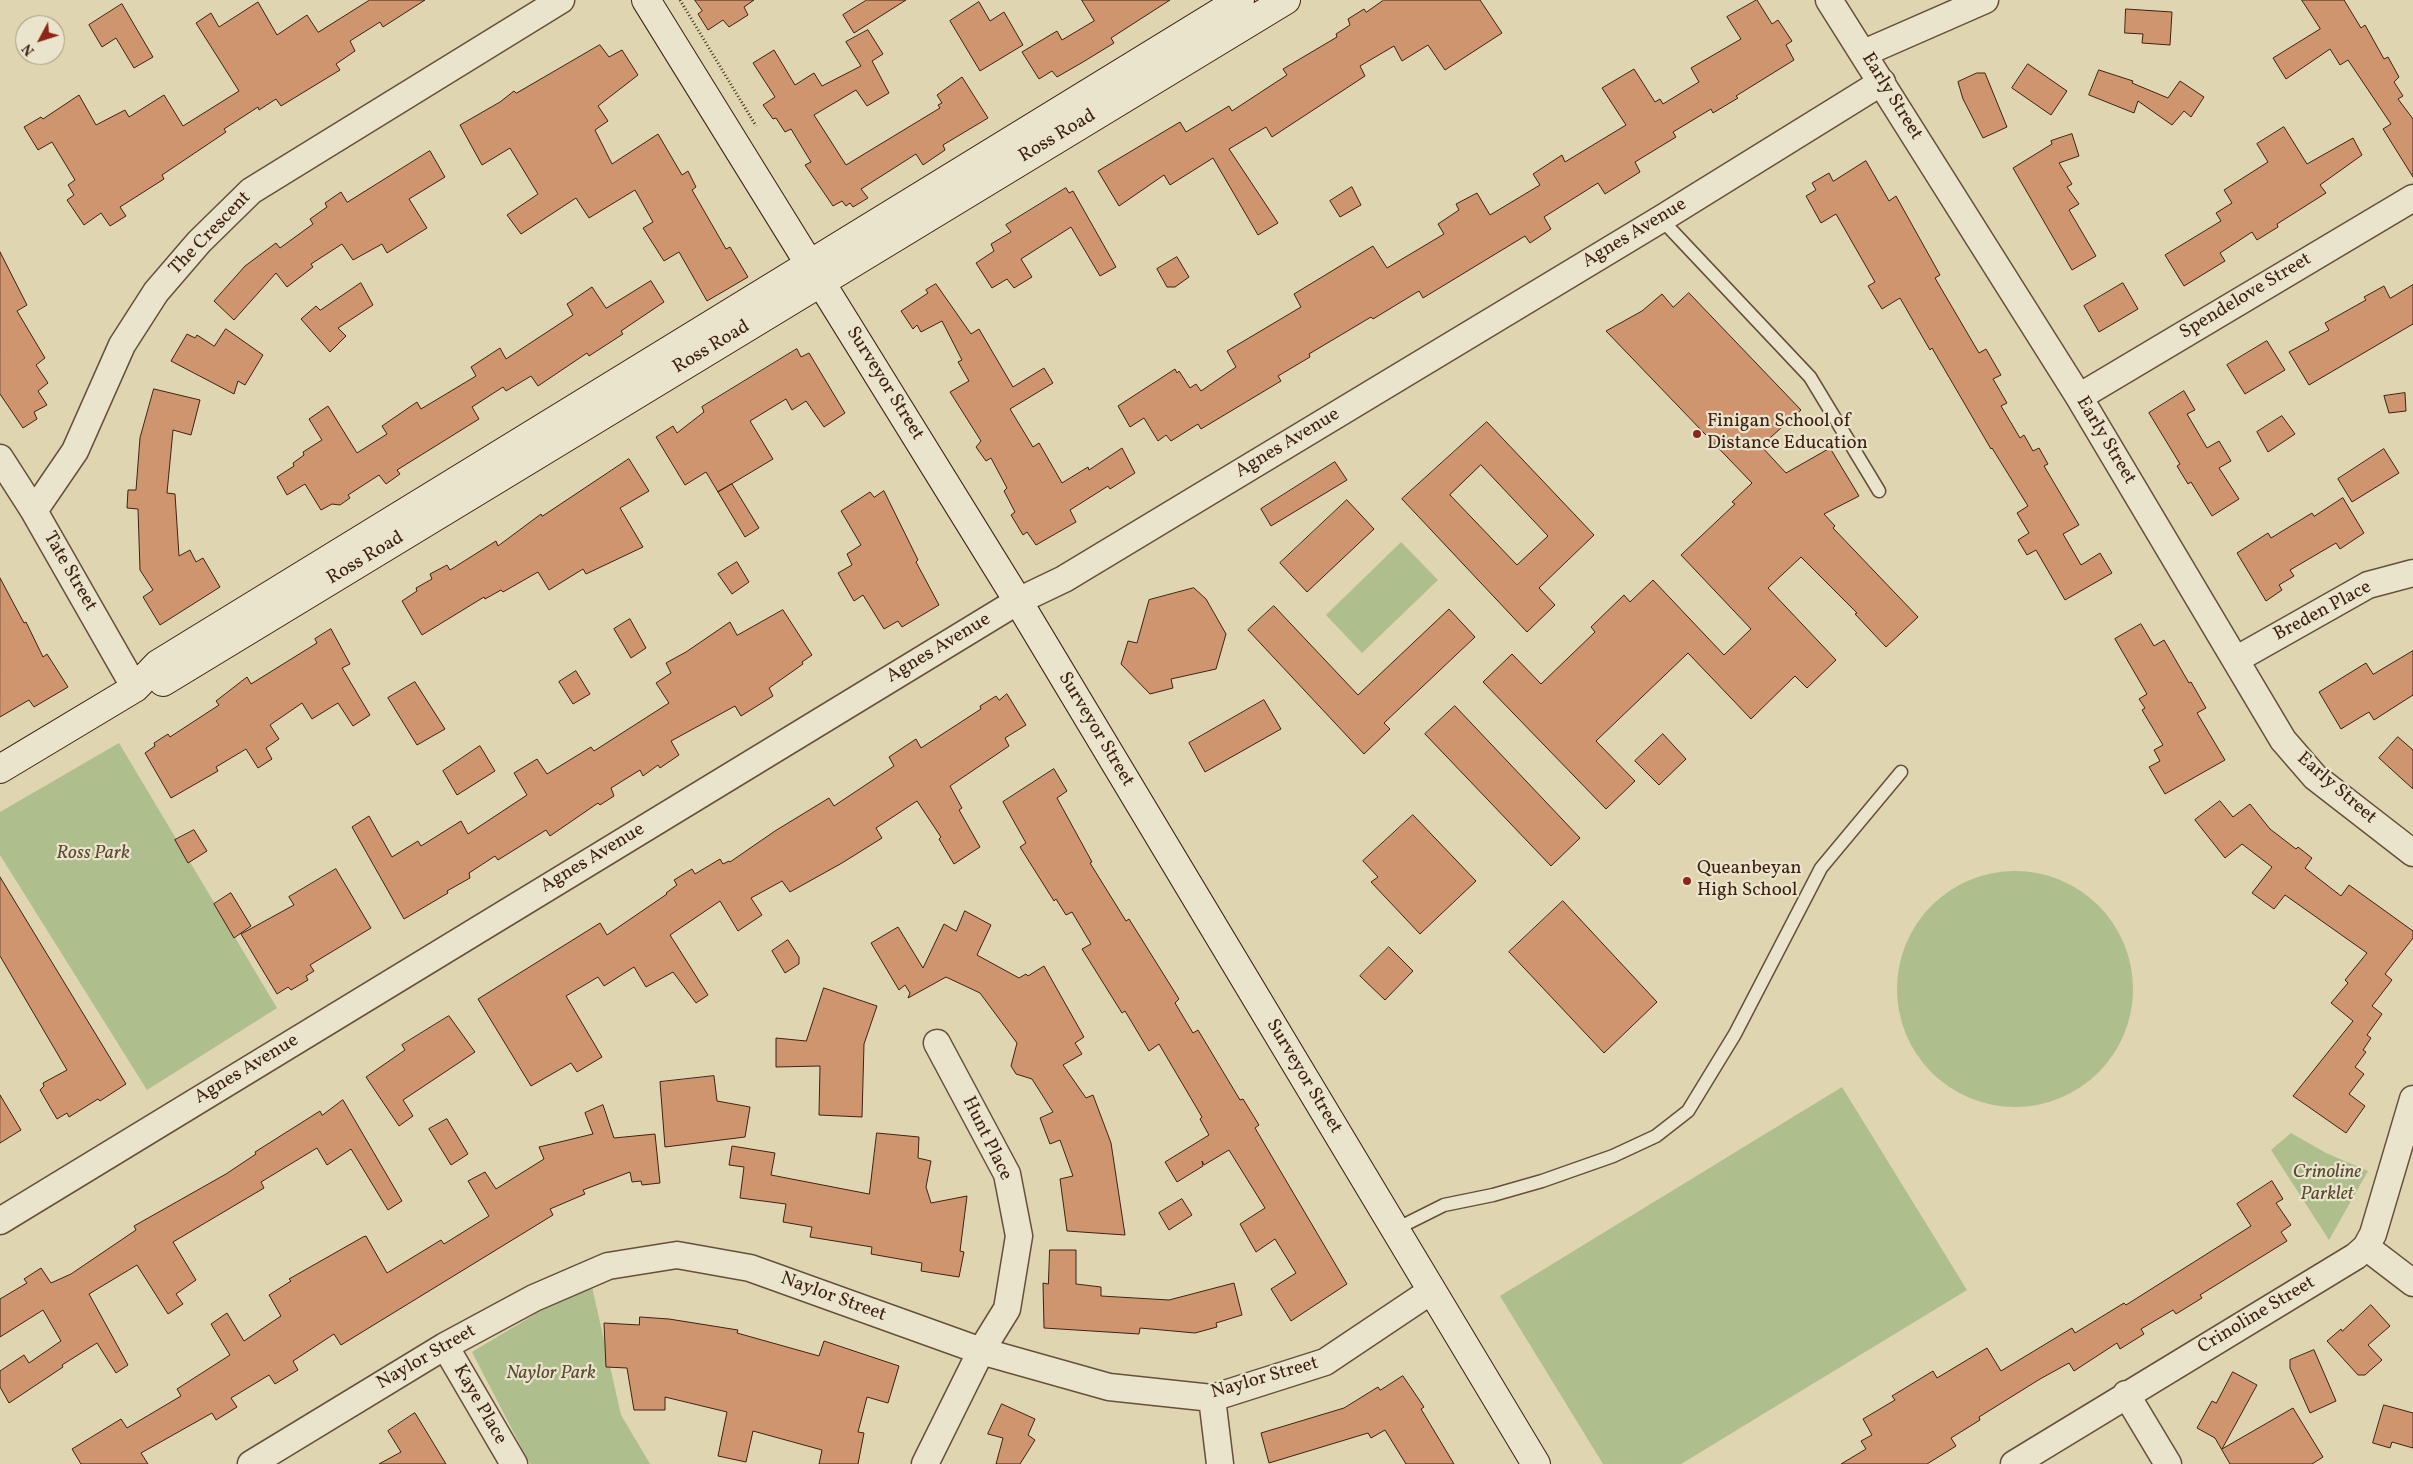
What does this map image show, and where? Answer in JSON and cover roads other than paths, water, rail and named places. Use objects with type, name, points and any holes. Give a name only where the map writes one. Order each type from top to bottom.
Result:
[{"type":"street","name":"The Crescent","points":[[34,510],[75,452],[122,345],[156,292],[199,242],[251,191],[561,0]]},
{"type":"street","name":"Surveyor Street","points":[[646,0],[1018,601],[1536,1464]]},
{"type":"street","name":"Ross Road","points":[[0,769],[135,688],[165,681],[815,272],[1240,0]]},
{"type":"street","name":"Ross Road","points":[[815,272],[1286,0]]},
{"type":"street","name":"Early Street","points":[[1829,0],[2079,397],[2283,740],[2303,764],[2413,853]]},
{"type":"street","points":[[1864,53],[1985,0]]},
{"type":"street","name":"Agnes Avenue","points":[[0,1221],[1018,601],[1064,579],[1661,219],[1882,82]]},
{"type":"street","name":"Spendelove Street","points":[[2079,397],[2413,198]]},
{"type":"street","name":"Tate Street","points":[[0,458],[34,510],[135,688]]},
{"type":"street","name":"Breden Place","points":[[2236,659],[2368,585],[2413,573]]},
{"type":"street","name":"Hunt Place","points":[[925,1464],[981,1351],[1007,1309],[1019,1236],[1007,1174],[937,1044]]},
{"type":"street","name":"Crinoline Street","points":[[2014,1464],[2126,1394],[2356,1256],[2366,1247],[2373,1234],[2413,1099]]},
{"type":"street","points":[[2366,1247],[2413,1283]]},
{"type":"street","name":"Naylor Street","points":[[252,1464],[445,1346],[534,1298],[608,1266],[678,1255],[750,1268],[981,1351],[1109,1388],[1212,1398],[1325,1362],[1431,1291]]},
{"type":"street","name":"Kaye Place","points":[[445,1346],[514,1464]]},
{"type":"street","points":[[2126,1394],[2168,1464]]},
{"type":"street","points":[[1212,1398],[1220,1464]]},
{"type":"lane","points":[[1661,219],[1810,377],[1879,491]]},
{"type":"lane","points":[[1394,1230],[1444,1204],[1493,1195],[1534,1184],[1613,1156],[1656,1136],[1688,1111],[1735,1034],[1821,868],[1901,772]]},
{"type":"place","name":"Finigan School of Distance Education","points":[[1697,434]]},
{"type":"place","name":"Queanbeyan High School","points":[[1687,881]]},
{"type":"park label","name":"Ross Park","points":[[93,855]]},
{"type":"park label","name":"Crinoline Parklet","points":[[2327,1185]]},
{"type":"park label","name":"Naylor Park","points":[[551,1375]]}]
